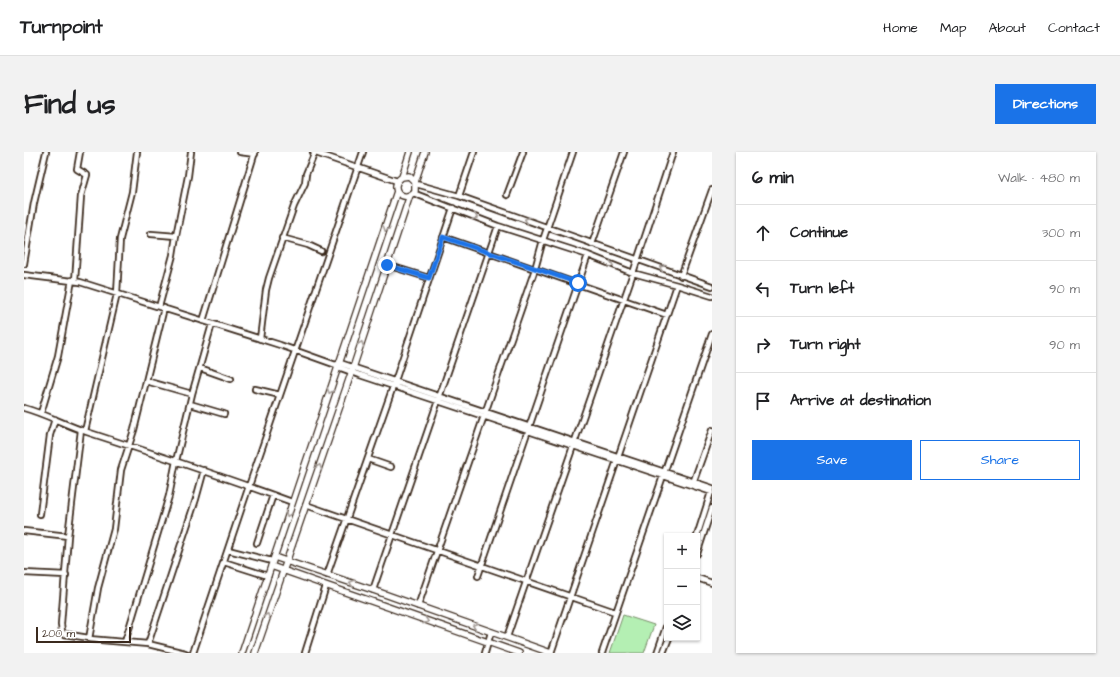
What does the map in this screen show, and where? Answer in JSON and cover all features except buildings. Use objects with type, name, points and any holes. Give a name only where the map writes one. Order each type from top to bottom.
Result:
[{"type":"main road","points":[[242,653],[397,191],[397,181],[402,176],[410,152]]},
{"type":"main road","points":[[255,653],[416,183],[425,152]]},
{"type":"main road","points":[[402,176],[410,176],[416,183]]},
{"type":"main road","points":[[397,191],[403,196],[411,194]]},
{"type":"main road","points":[[272,562],[286,561],[507,637],[537,651],[551,653]]},
{"type":"main road","points":[[272,562],[283,570],[326,586],[519,653]]},
{"type":"main road","points":[[409,615],[415,605]]},
{"type":"street","points":[[24,264],[34,203],[46,152]]},
{"type":"street","points":[[41,413],[58,356],[74,280],[81,196],[87,175],[77,170],[80,152]]},
{"type":"street","points":[[137,152],[132,192],[120,239],[117,294],[83,430],[68,536],[61,624],[64,634],[89,639],[148,644],[185,653]]},
{"type":"street","points":[[89,638],[98,588],[114,529],[121,470],[146,381],[173,255],[191,152]]},
{"type":"street","points":[[203,321],[255,153],[240,152]]},
{"type":"street","points":[[260,338],[266,290],[282,238],[294,206],[305,183],[306,174],[314,152],[397,181]]},
{"type":"street","points":[[193,653],[364,152]]},
{"type":"street","points":[[459,196],[474,152]]},
{"type":"street","points":[[508,196],[523,152]]},
{"type":"street","points":[[415,605],[437,550],[535,269],[542,240],[574,152]]},
{"type":"street","points":[[592,244],[624,152]]},
{"type":"street","points":[[507,637],[623,299],[638,260],[673,152]]},
{"type":"street","points":[[416,183],[459,196],[712,286]]},
{"type":"street","points":[[681,276],[712,190]]},
{"type":"street","points":[[411,194],[498,226],[588,255],[633,273],[712,296]]},
{"type":"street","points":[[328,575],[452,208]]},
{"type":"street","points":[[373,590],[490,253],[498,226]]},
{"type":"street","points":[[151,234],[176,236]]},
{"type":"street","points":[[443,237],[667,315]]},
{"type":"street","points":[[282,238],[308,245],[321,251]]},
{"type":"street","points":[[478,576],[588,255]]},
{"type":"street","points":[[387,265],[429,278]]},
{"type":"street","points":[[24,275],[74,280],[260,338],[712,490]]},
{"type":"street","points":[[551,653],[677,285]]},
{"type":"street","points":[[125,642],[169,496],[192,394],[212,324]]},
{"type":"street","points":[[602,653],[712,334]]},
{"type":"street","points":[[200,368],[231,379]]},
{"type":"street","points":[[146,381],[192,394]]},
{"type":"street","points":[[255,389],[280,395]]},
{"type":"street","points":[[190,404],[224,414]]},
{"type":"street","points":[[24,408],[41,413],[83,430],[204,470],[292,502]]},
{"type":"street","points":[[40,514],[50,435],[55,419]]},
{"type":"street","points":[[694,483],[712,430]]},
{"type":"street","points":[[368,459],[390,467]]},
{"type":"street","points":[[148,644],[196,499],[204,470]]},
{"type":"street","points":[[664,474],[712,490]]},
{"type":"street","points":[[698,533],[712,490]]},
{"type":"street","points":[[257,543],[273,495]]},
{"type":"street","points":[[306,505],[615,612]]},
{"type":"street","points":[[700,546],[710,519],[712,508]]},
{"type":"street","points":[[24,531],[68,536]]},
{"type":"street","points":[[228,550],[272,562]]},
{"type":"street","points":[[224,562],[268,576]]},
{"type":"street","points":[[24,573],[66,575]]},
{"type":"street","points":[[700,579],[712,583]]},
{"type":"street","points":[[305,653],[326,586]]},
{"type":"street","points":[[485,653],[491,632]]},
{"type":"street","points":[[657,653],[664,633]]},
{"type":"street","points":[[663,653],[667,641]]},
{"type":"green space","points":[[623,615],[654,625],[644,653],[610,653]]},
{"type":"route","points":[[387,265],[429,278],[443,237],[578,283]]}]
